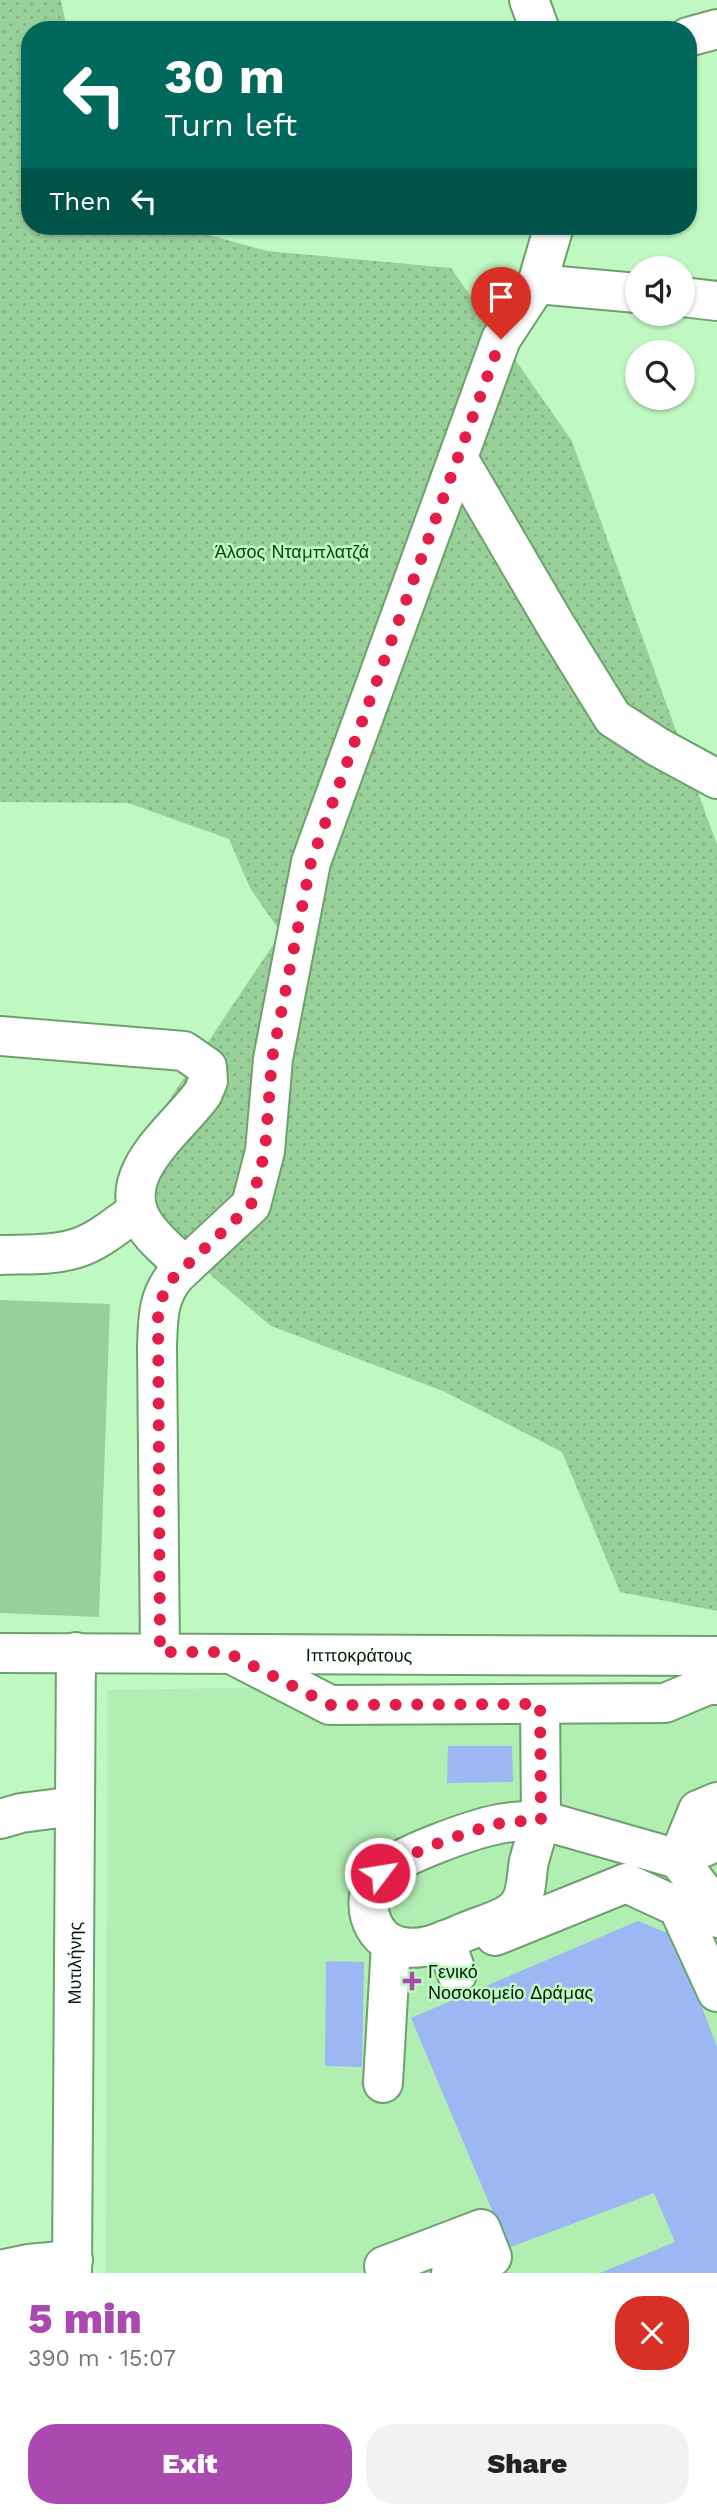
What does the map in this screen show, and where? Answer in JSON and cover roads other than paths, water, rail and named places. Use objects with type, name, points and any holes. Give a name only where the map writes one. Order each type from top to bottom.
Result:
[{"type":"street","points":[[529,0],[537,21]]},
{"type":"street","points":[[697,35],[717,29]]},
{"type":"street","points":[[160,1652],[158,1312],[164,1292],[184,1266],[251,1205],[265,1151],[272,1059],[311,862],[501,339],[537,284],[551,235]]},
{"type":"street","points":[[537,284],[625,292]]},
{"type":"street","points":[[695,299],[717,301]]},
{"type":"street","points":[[457,458],[613,718],[658,747],[717,779]]},
{"type":"street","points":[[0,1036],[184,1051],[197,1057],[207,1067],[208,1081],[203,1093],[160,1144],[138,1180],[135,1196],[137,1211],[147,1228],[184,1266]]},
{"type":"street","points":[[0,1255],[78,1248],[137,1211]]},
{"type":"street","name":"Μυτιλήνης","points":[[73,2266],[76,1652]]},
{"type":"street","points":[[226,1652],[330,1705],[665,1703],[708,1685],[717,1685]]},
{"type":"street","name":"Ιπποκράτους","points":[[0,1653],[717,1656]]},
{"type":"street","points":[[451,1956],[502,1916],[517,1908],[524,1896],[529,1863],[541,1820],[540,1704]]},
{"type":"street","points":[[678,1859],[698,1810],[717,1802]]},
{"type":"street","points":[[0,1819],[21,1813],[75,1806]]},
{"type":"street","points":[[714,1907],[678,1859],[541,1820],[498,1824],[396,1861],[380,1873],[368,1898],[376,1930],[382,1938],[391,1944],[451,1956],[626,1883],[678,1906],[717,1992]]},
{"type":"street","points":[[498,1824],[521,1837],[529,1863]]},
{"type":"street","points":[[678,1859],[717,1841]]},
{"type":"street","points":[[383,2082],[391,1944]]},
{"type":"street","points":[[388,2273],[384,2266],[481,2229],[492,2257],[451,2273]]},
{"type":"street","points":[[0,2270],[28,2263],[73,2266]]},
{"type":"place","name":"Γενικό Νοσοκομείο Δράμας","points":[[412,1981]]},
{"type":"park label","name":"Άλσος Νταμπλατζά","points":[[292,551]]}]
